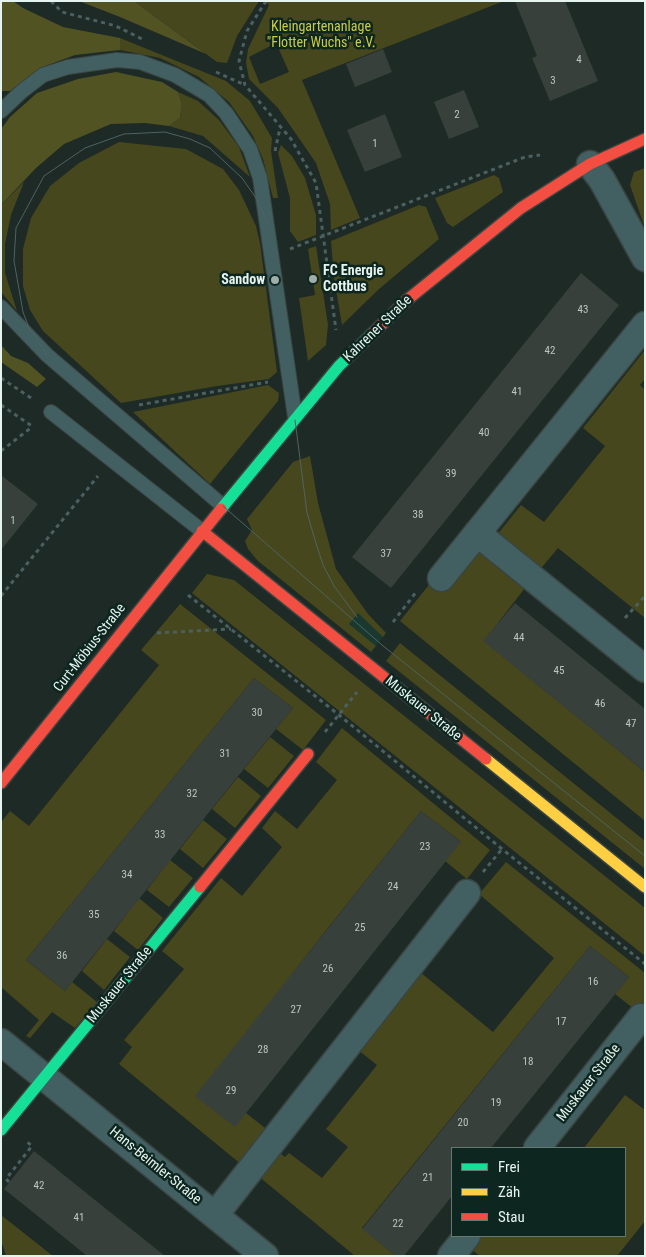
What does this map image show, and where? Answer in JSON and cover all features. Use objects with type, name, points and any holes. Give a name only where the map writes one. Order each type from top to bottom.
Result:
[{"type":"street","name":"Kahrener Straße","points":[[202,531],[339,366],[407,300],[521,208],[590,164],[645,139]]},
{"type":"street","points":[[590,164],[602,180],[645,258]]},
{"type":"street","points":[[431,582],[477,533],[645,325]]},
{"type":"street","name":"Curt-Möbius-Straße","points":[[1,783],[202,531]]},
{"type":"street","name":"Muskauer Straße","points":[[202,531],[645,887]]},
{"type":"street","points":[[477,533],[645,669]]},
{"type":"street","name":"Muskauer Straße","points":[[46,1076],[308,754]]},
{"type":"street","points":[[215,1215],[467,893]]},
{"type":"street","name":"Muskauer Straße","points":[[538,1147],[641,1017]]},
{"type":"street","name":"Hans-Beimler-Straße","points":[[1,1042],[46,1076],[265,1256]]},
{"type":"street","points":[[1,1130],[46,1076]]},
{"type":"street","points":[[452,1256],[466,1237]]},
{"type":"lane","points":[[1,111],[21,92],[43,76],[68,67],[117,60],[140,62],[160,68],[209,95],[237,128],[250,149],[260,178],[295,420]]},
{"type":"lane","points":[[1,307],[47,354],[223,506]]},
{"type":"lane","points":[[51,412],[202,531]]},
{"type":"path","points":[[266,1],[247,32],[239,61],[246,85],[290,139],[316,183],[339,366]]},
{"type":"path","points":[[284,251],[517,160],[540,155]]},
{"type":"path","points":[[1,378],[51,412],[1,451]]},
{"type":"path","points":[[112,411],[290,379]]},
{"type":"path","points":[[1,405],[32,426]]},
{"type":"path","points":[[1,596],[111,460]]},
{"type":"path","points":[[393,622],[431,582]]},
{"type":"path","points":[[185,593],[339,714],[645,964]]},
{"type":"path","points":[[152,634],[231,629]]},
{"type":"path","points":[[339,714],[362,685]]},
{"type":"path","points":[[9,1175],[6,1179],[9,1182]]},
{"type":"shaded area","points":[[358,613],[383,637],[376,646],[349,624]]},
{"type":"green space","points":[[1,1],[13,1],[23,8],[63,27],[120,38],[120,50],[75,55],[40,68],[10,91],[1,91]]},
{"type":"green space","points":[[79,1],[134,1],[206,54],[120,17]]},
{"type":"green space","name":"Kleingartenanlage \"Flotter Wuchs\" e.V.","points":[[134,1],[259,1],[237,36],[227,63],[217,62]]},
{"type":"green space","name":"Kleingartenanlage \"Flotter Wuchs\" e.V.","points":[[264,1],[504,1],[302,80],[360,218],[331,230],[330,204],[316,163],[278,108],[249,79],[246,63],[248,49],[269,5]],"holes":[[[276,43],[289,72],[260,84],[249,57]]]},
{"type":"green space","points":[[120,38],[226,81],[250,101],[272,138],[271,151],[278,198],[273,198],[263,159],[253,136],[229,102],[199,77],[160,58],[120,50]]},
{"type":"green space","points":[[116,72],[162,82],[178,92],[182,104],[180,118],[169,126],[145,123],[111,124],[64,144],[36,168],[1,205],[1,129],[10,117],[37,93],[78,79]]},
{"type":"green space","points":[[178,92],[198,101],[219,120],[239,147],[250,177],[203,136],[169,126],[180,118],[182,104]]},
{"type":"green space","points":[[119,142],[186,149],[223,169],[239,190],[256,226],[260,243],[277,372],[269,379],[121,403],[43,331],[30,310],[23,286],[23,249],[31,218],[50,186],[79,163]]},
{"type":"green space","points":[[281,145],[292,156],[305,178],[316,215],[316,235],[298,242],[290,231],[290,198],[278,153]]},
{"type":"green space","points":[[645,168],[645,228],[630,185],[634,172]]},
{"type":"green space","points":[[494,175],[499,178],[503,192],[453,227],[447,223],[435,198]]},
{"type":"green space","points":[[24,182],[11,215],[5,244],[5,273],[17,311],[1,292],[1,205]]},
{"type":"green space","points":[[419,205],[426,207],[439,239],[379,289],[342,325],[334,278],[331,241]]},
{"type":"green space","points":[[316,246],[328,325],[326,345],[308,361],[299,298],[315,295],[308,249]]},
{"type":"green space","points":[[1,345],[11,356],[28,363],[46,379],[37,387],[1,362]]},
{"type":"green space","points":[[645,350],[645,379],[640,385],[645,390],[645,618],[558,548],[538,572],[496,536],[521,505],[544,522],[605,446],[583,428]]},
{"type":"green space","points":[[268,385],[279,393],[278,401],[210,484],[133,412]]},
{"type":"green space","points":[[310,456],[318,503],[336,569],[368,614],[386,633],[383,637],[358,613],[349,624],[376,646],[371,652],[258,561],[248,549],[245,541],[252,530],[247,519],[293,462]]},
{"type":"green space","points":[[477,548],[525,588],[484,641],[645,772],[645,821],[400,621],[432,581]]},
{"type":"green space","points":[[207,574],[234,580],[645,908],[645,956],[192,593]]},
{"type":"green space","points":[[180,604],[326,720],[303,750],[276,729],[293,708],[254,678],[26,960],[65,991],[72,982],[97,1002],[75,1028],[52,1012],[30,1038],[26,1036],[39,1020],[1,987],[1,822],[10,811],[29,826],[159,665],[141,650]]},
{"type":"green space","points":[[400,643],[645,841],[645,869],[386,661]]},
{"type":"green space","points":[[342,728],[490,850],[467,879],[445,861],[460,841],[421,811],[324,933],[292,974],[246,1113],[269,1131],[242,1165],[119,1064],[132,1047],[124,1040],[184,969],[162,951],[221,878],[242,896],[282,847],[262,828],[275,811],[297,829],[337,780],[316,762]]},
{"type":"green space","points":[[270,737],[294,756],[268,788],[244,769]]},
{"type":"green space","points":[[238,777],[261,796],[235,828],[212,809]]},
{"type":"green space","points":[[203,820],[227,839],[203,868],[180,849]]},
{"type":"green space","points":[[170,860],[193,878],[169,907],[147,890]]},
{"type":"green space","points":[[506,862],[645,973],[645,1003],[638,1012],[615,994],[629,977],[590,946],[362,1228],[396,1256],[355,1256],[257,1175],[277,1151],[285,1157],[289,1153],[322,1178],[348,1147],[326,1129],[377,1065],[358,1050],[420,972],[493,1032],[554,958],[479,894]]},
{"type":"green space","points":[[139,898],[163,918],[138,950],[114,931]]},
{"type":"green space","points":[[107,939],[130,957],[104,990],[82,971]]},
{"type":"green space","points":[[625,1095],[645,1110],[645,1221],[617,1256],[480,1256],[471,1249],[481,1237],[626,1237],[626,1147],[585,1147]]},
{"type":"green space","points":[[1,1215],[53,1256],[6,1256],[1,1240]]},
{"type":"building","points":[[515,1],[565,1],[598,81],[550,101],[532,58],[537,56]]},
{"type":"building","points":[[383,49],[392,72],[355,87],[346,64]]},
{"type":"building","points":[[464,90],[479,127],[449,139],[434,102]]},
{"type":"building","points":[[385,114],[402,157],[365,172],[347,130]]},
{"type":"building","points":[[581,273],[619,305],[391,588],[352,557]]},
{"type":"building","points":[[1,475],[38,504],[1,550]]},
{"type":"building","points":[[515,603],[645,709],[645,772],[483,641]]},
{"type":"building","points":[[254,678],[293,708],[65,991],[26,960]]},
{"type":"building","points":[[421,811],[461,842],[235,1127],[195,1096]]},
{"type":"building","points":[[590,946],[629,977],[492,1147],[451,1147],[451,1197],[404,1256],[396,1256],[362,1229]]},
{"type":"building","points":[[34,1151],[165,1256],[87,1256],[4,1189]]},
{"type":"tram line","points":[[47,355],[29,328],[23,312],[14,261],[16,228],[44,176],[85,148],[124,134],[165,132],[190,139],[210,148],[242,178],[256,198],[268,223]]},
{"type":"tram line","points":[[295,420],[307,513],[315,540],[323,565],[334,586],[357,617]]},
{"type":"tram line","points":[[223,506],[382,645],[645,856]]},
{"type":"traffic: fast","points":[[221,509],[339,366],[372,334]]},
{"type":"traffic: fast","points":[[1,1130],[200,887]]},
{"type":"traffic: slow","points":[[486,759],[645,887]]},
{"type":"traffic: jam","points":[[372,334],[407,300],[521,208],[590,164],[645,139]]},
{"type":"traffic: jam","points":[[1,783],[221,509]]},
{"type":"traffic: jam","points":[[202,531],[486,759]]},
{"type":"traffic: jam","points":[[200,887],[308,754]]},
{"type":"place","name":"FC Energie Cottbus","points":[[313,279]]},
{"type":"place","name":"Sandow","points":[[275,280]]}]
